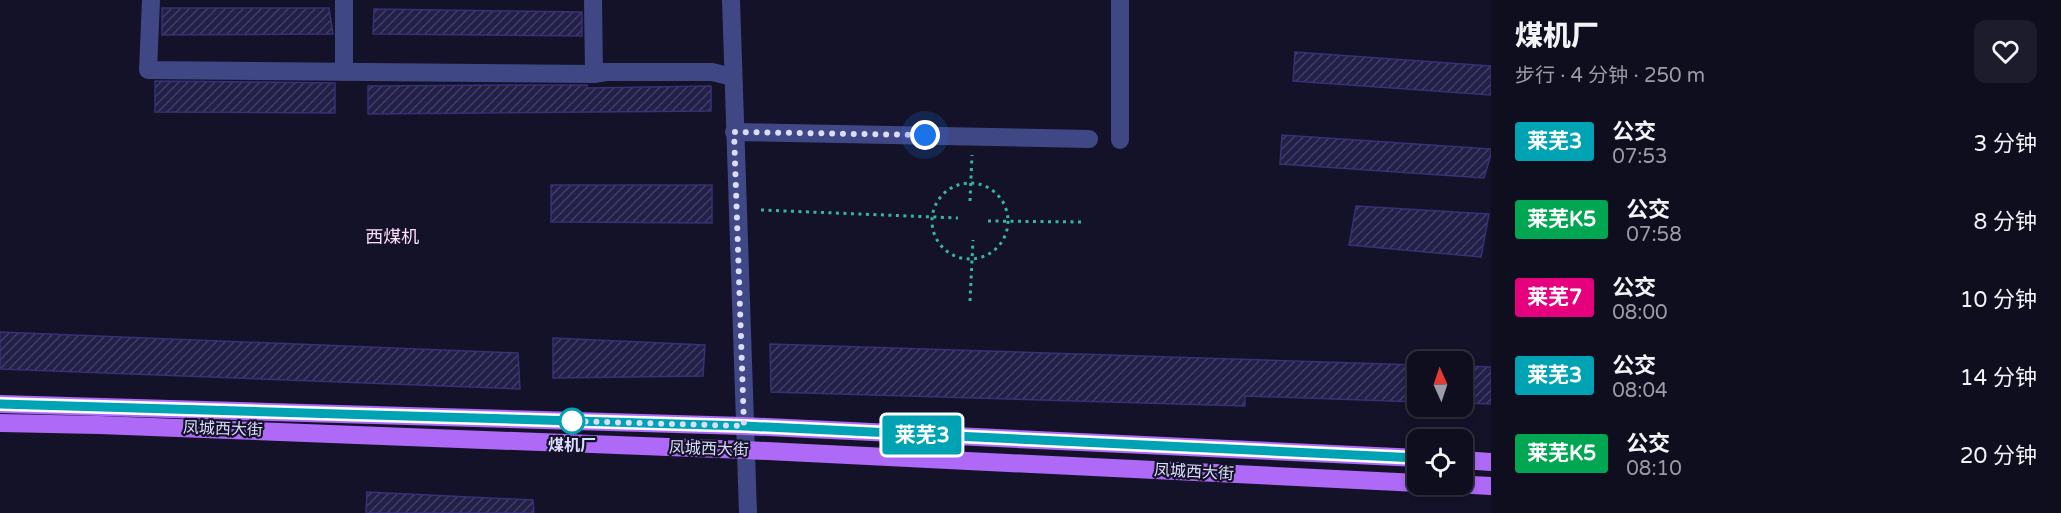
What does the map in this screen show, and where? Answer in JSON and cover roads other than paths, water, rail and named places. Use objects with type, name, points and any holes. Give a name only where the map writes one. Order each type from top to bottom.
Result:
[{"type":"main road","name":"凤城西大街","points":[[0,404],[744,426],[1407,457]]},
{"type":"main road","name":"凤城西大街","points":[[0,423],[99,424],[745,450],[1407,482]]},
{"type":"main road","points":[[1473,461],[1491,462]]},
{"type":"main road","points":[[1473,485],[1491,486]]},
{"type":"street","points":[[151,0],[147,70],[594,74],[712,72],[733,77]]},
{"type":"street","points":[[344,0],[344,72]]},
{"type":"street","points":[[593,0],[594,74]]},
{"type":"street","points":[[731,0],[748,513]]},
{"type":"street","points":[[1120,0],[1120,140]]},
{"type":"street","points":[[734,132],[1089,139]]},
{"type":"place","name":"煤机厂","points":[[572,421]]},
{"type":"district","name":"西煤机","points":[[392,237]]}]
